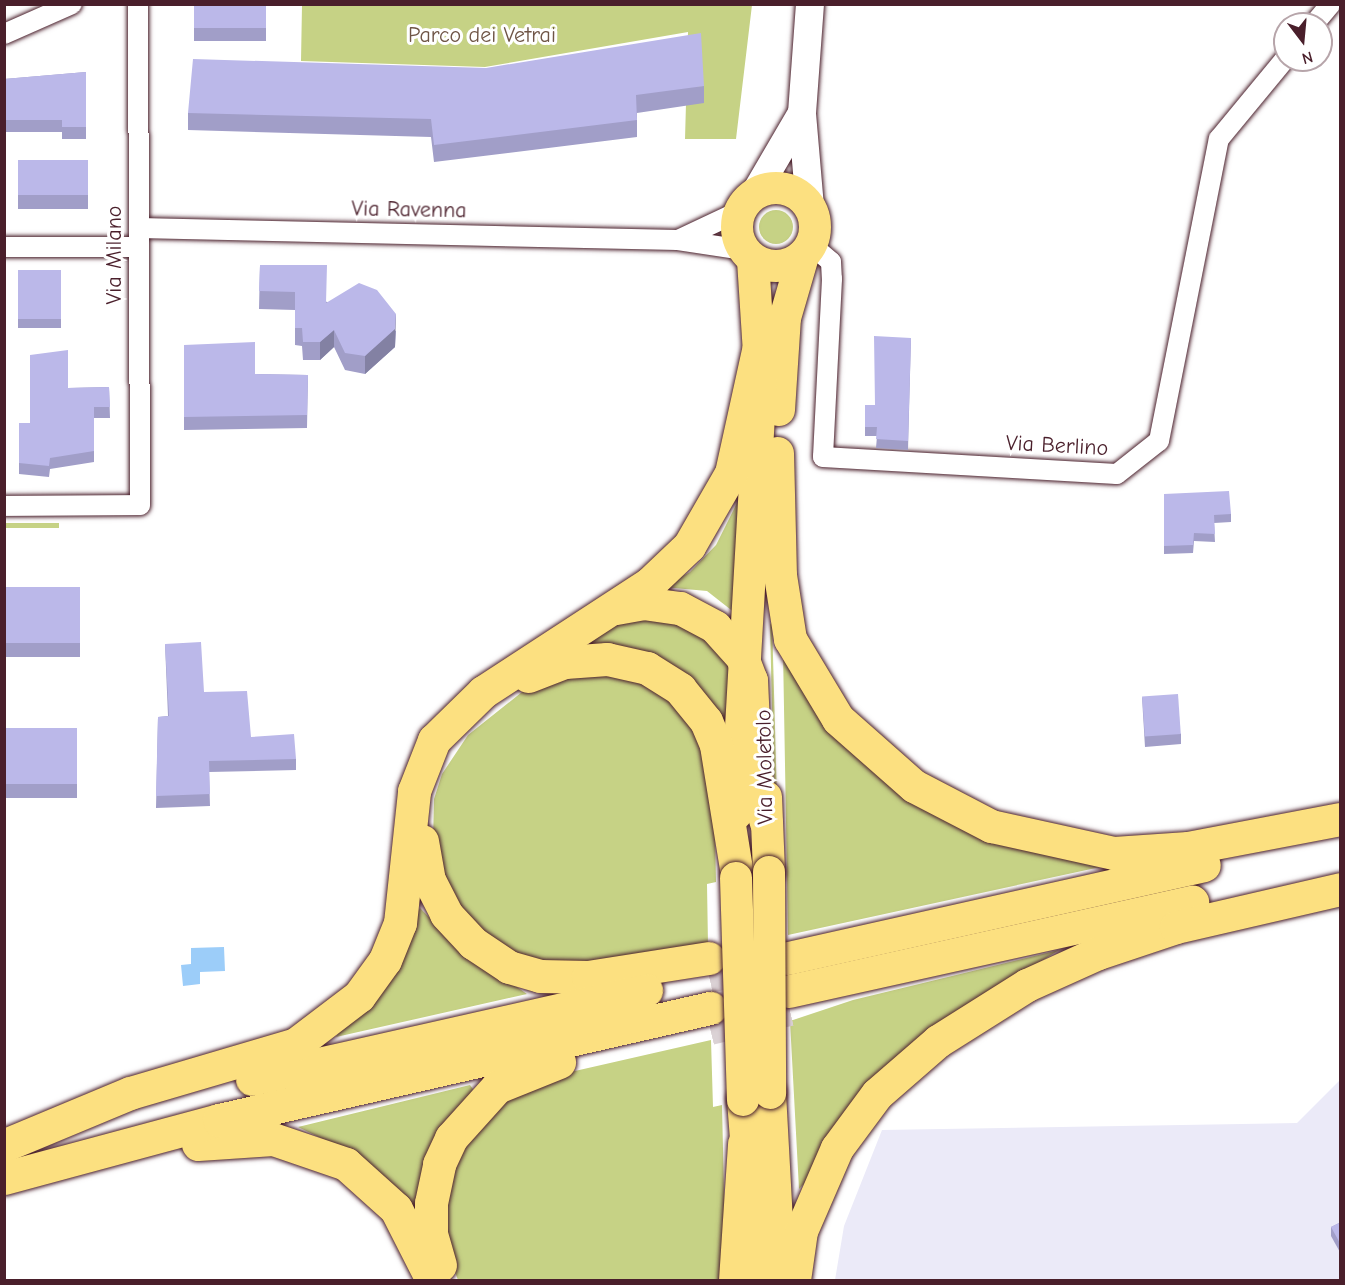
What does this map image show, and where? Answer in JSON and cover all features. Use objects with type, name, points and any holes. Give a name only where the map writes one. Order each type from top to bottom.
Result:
[{"type":"highway","points":[[5,1145],[130,1093],[280,1050],[343,1011],[372,980],[400,923],[414,791],[434,740],[483,692],[598,617],[672,565],[712,513],[736,457],[758,350]]},
{"type":"highway","points":[[777,453],[780,575],[790,639],[838,719],[914,786],[991,826],[1100,852],[1180,849],[1341,819]]},
{"type":"highway","points":[[598,617],[633,603],[669,605],[708,621],[742,657],[751,680],[756,790],[766,823]]},
{"type":"highway","points":[[5,1145],[276,1073],[709,967],[570,978],[528,973],[492,957],[452,921],[429,880],[422,833],[430,778],[456,732],[535,672],[586,659],[638,664],[680,689],[710,728],[720,762],[727,840],[736,873]]},
{"type":"highway","points":[[788,950],[890,935],[1341,835]]},
{"type":"highway","points":[[790,1000],[861,975],[1341,868]]},
{"type":"highway","points":[[794,1281],[804,1223],[837,1148],[877,1094],[938,1041],[1027,985],[1098,953],[1185,925],[1341,889]]},
{"type":"highway","points":[[4,1178],[219,1120],[710,1018],[536,1068],[482,1099],[451,1138],[433,1186],[431,1234],[447,1281]]},
{"type":"highway","points":[[4,1192],[224,1139],[285,1141],[333,1157],[374,1185],[401,1218],[432,1281]]},
{"type":"highway","points":[[735,1281],[744,1143]]},
{"type":"main road","points":[[802,113],[810,4]]},
{"type":"main road","name":"Via Moletolo","points":[[780,1281],[756,1096],[736,873],[742,657],[758,451],[758,350],[748,255],[738,238],[747,203],[802,113]]},
{"type":"main road","name":"Via Moletolo","points":[[757,1281],[744,1143],[756,1096],[769,872],[766,823],[763,609],[769,486],[777,453],[785,318],[807,251],[814,219],[810,207],[802,113]]},
{"type":"main road","points":[[747,203],[789,190],[810,207]]},
{"type":"main road","points":[[748,255],[777,267],[807,251]]},
{"type":"street","points":[[4,34],[72,4]]},
{"type":"street","name":"Via Milano","points":[[4,506],[140,505],[138,4]]},
{"type":"street","name":"Via Berlino","points":[[807,251],[831,262],[823,457],[1117,474],[1159,441],[1219,139],[1274,72]]},
{"type":"street","points":[[678,240],[747,203]]},
{"type":"street","name":"Via Ravenna","points":[[4,247],[139,238],[678,240],[748,255]]},
{"type":"shaded area","points":[[1340,1080],[1340,1280],[835,1280],[844,1226],[882,1130],[1297,1123]]},
{"type":"green space","name":"Parco dei Vetrai","points":[[302,5],[752,5],[736,139],[685,139],[688,32],[485,67],[301,61]]},
{"type":"green space","points":[[776,210],[788,215],[793,227],[788,239],[776,244],[764,239],[759,227],[764,215]]},
{"type":"green space","points":[[747,483],[735,613],[707,591],[663,587],[690,572],[716,545]]},
{"type":"green space","points":[[5,523],[59,523],[59,528],[5,528]]},
{"type":"green space","points":[[633,615],[687,622],[730,661],[730,729],[598,648],[580,642]]},
{"type":"green space","points":[[772,621],[779,869],[776,870],[770,625]]},
{"type":"green space","points":[[783,651],[830,727],[1105,866],[788,935]]},
{"type":"green space","points":[[627,673],[687,711],[714,789],[716,882],[707,884],[708,945],[618,965],[528,963],[455,910],[433,843],[434,799],[442,774],[468,735],[522,692],[547,680]]},
{"type":"green space","points":[[420,908],[457,946],[527,994],[336,1037]]},
{"type":"green space","points":[[1059,950],[1000,987],[799,1189],[790,1021],[853,1000]]},
{"type":"green space","points":[[711,1040],[713,1107],[722,1105],[726,1280],[458,1280],[444,1244],[447,1173],[487,1110],[553,1076]]},
{"type":"green space","points":[[470,1085],[473,1089],[419,1216],[331,1143],[298,1127]]},
{"type":"water","points":[[224,947],[225,971],[200,972],[200,984],[183,986],[181,965],[191,964],[191,948]]},
{"type":"building","points":[[194,4],[266,4],[266,28],[194,28]]},
{"type":"building","points":[[701,33],[704,86],[636,95],[637,120],[434,145],[431,119],[188,113],[193,59],[486,68]]},
{"type":"building","points":[[86,72],[86,127],[62,127],[62,120],[4,120],[4,79]]},
{"type":"building","points":[[18,160],[88,160],[88,195],[18,195]]},
{"type":"building","points":[[260,265],[327,265],[326,303],[359,283],[377,290],[396,314],[395,329],[365,356],[345,353],[334,330],[320,342],[303,342],[302,328],[295,328],[295,292],[259,291]]},
{"type":"building","points":[[18,270],[61,270],[61,319],[18,319]]},
{"type":"building","points":[[874,336],[911,338],[908,441],[876,439],[877,427],[865,427],[865,405],[875,405]]},
{"type":"building","points":[[255,342],[255,374],[308,375],[307,415],[184,417],[184,345]]},
{"type":"building","points":[[68,350],[68,388],[109,387],[110,407],[94,407],[94,451],[50,458],[49,466],[19,463],[19,423],[30,423],[30,355]]},
{"type":"building","points":[[1229,491],[1231,514],[1214,515],[1215,534],[1194,533],[1193,545],[1164,546],[1164,494]]},
{"type":"building","points":[[4,587],[80,587],[80,643],[4,643]]},
{"type":"building","points":[[201,642],[204,692],[247,691],[251,737],[294,734],[296,759],[209,761],[210,794],[156,796],[158,717],[169,716],[165,644]]},
{"type":"building","points":[[1178,694],[1181,734],[1145,736],[1142,697]]},
{"type":"building","points":[[4,728],[77,728],[77,784],[4,784]]},
{"type":"building","points":[[1341,1222],[1341,1245],[1331,1227]]},
{"type":"tunnel","points":[[709,976],[766,963]]},
{"type":"tunnel","points":[[710,1028],[790,1009]]}]
